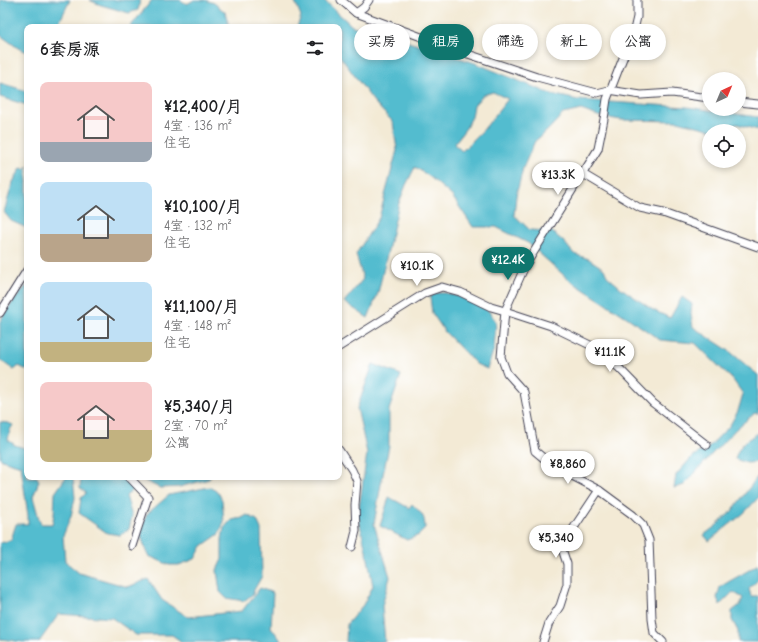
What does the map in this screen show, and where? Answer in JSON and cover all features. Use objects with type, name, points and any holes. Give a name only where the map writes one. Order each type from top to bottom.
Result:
[{"type":"street","points":[[341,0],[356,13],[465,53],[537,77],[597,93],[609,90],[641,95],[672,93],[702,97]]},
{"type":"street","points":[[356,13],[364,7],[369,0]]},
{"type":"street","points":[[637,0],[637,17],[634,30],[609,90],[598,149],[525,266],[505,311],[501,357],[507,373],[524,392],[535,451],[553,466],[599,490],[633,515],[643,525],[648,540],[654,633],[664,642]]},
{"type":"street","points":[[746,103],[758,104]]},
{"type":"street","points":[[583,174],[640,208],[663,213],[758,247]]},
{"type":"street","points":[[0,313],[24,275]]},
{"type":"street","points":[[342,345],[425,293],[442,287],[460,292],[491,307],[551,326],[590,345],[619,368],[653,403],[707,445]]},
{"type":"street","points":[[342,455],[357,481],[355,505],[356,531],[352,547]]},
{"type":"street","points":[[132,480],[148,497],[132,546]]},
{"type":"street","points":[[543,642],[549,623],[560,606],[567,584],[567,564],[562,549],[567,538],[599,490]]},
{"type":"water","points":[[0,0],[70,0],[58,24],[24,24],[24,51],[0,35]]},
{"type":"water","points":[[89,0],[140,0],[138,10],[129,13]]},
{"type":"water","points":[[152,0],[180,0],[187,4],[194,0],[205,0],[214,3],[225,12],[228,24],[132,24]]},
{"type":"water","points":[[294,0],[324,0],[354,27],[354,60],[410,60],[410,43],[418,45],[418,60],[465,60],[551,94],[578,100],[687,107],[702,109],[702,116],[746,115],[758,117],[758,130],[746,127],[746,124],[702,124],[702,127],[678,121],[621,120],[598,116],[581,110],[563,114],[535,141],[523,168],[516,196],[514,215],[530,230],[551,231],[564,242],[574,254],[589,259],[604,269],[607,276],[621,288],[653,310],[670,318],[682,297],[692,304],[691,314],[693,327],[728,350],[758,375],[758,414],[755,413],[736,429],[684,485],[674,488],[676,475],[692,457],[709,447],[730,425],[738,411],[743,394],[733,380],[695,343],[660,340],[569,280],[528,243],[496,227],[473,227],[452,196],[430,177],[415,167],[399,203],[378,293],[368,318],[344,302],[363,279],[356,254],[379,218],[397,150],[393,122],[374,102],[342,59],[342,24],[298,24],[301,16]],"holes":[[[493,92],[508,99],[484,129],[462,151],[454,144],[472,117],[474,105],[483,95]]]},
{"type":"water","points":[[0,83],[24,90],[24,104],[0,97]]},
{"type":"water","points":[[21,168],[24,169],[24,227],[11,221],[4,212],[13,182]]},
{"type":"water","points":[[24,288],[24,368],[19,366],[14,370],[0,360],[0,322],[15,299]]},
{"type":"water","points":[[436,293],[446,293],[460,297],[488,310],[496,322],[494,349],[487,369],[476,364],[445,332],[432,313],[430,297]]},
{"type":"water","points":[[373,364],[401,375],[389,410],[389,446],[374,524],[390,577],[382,606],[385,642],[346,642],[347,624],[363,605],[373,586],[358,516],[367,453],[357,408]]},
{"type":"water","points":[[0,422],[13,425],[10,430],[8,440],[15,445],[24,448],[24,480],[39,481],[33,497],[41,524],[52,524],[55,493],[64,480],[73,480],[75,498],[71,516],[63,536],[65,561],[79,573],[128,587],[148,579],[162,600],[188,617],[242,611],[260,588],[273,593],[271,627],[282,642],[182,642],[172,635],[136,635],[112,618],[59,614],[39,642],[23,642],[0,639],[0,543],[11,540],[16,524],[28,524],[28,516],[21,466],[2,460],[0,457]]},
{"type":"water","points":[[758,433],[758,462],[747,463],[735,459],[744,443]]},
{"type":"water","points":[[758,476],[758,498],[744,513],[709,541],[704,535],[732,511]]},
{"type":"water","points":[[81,480],[130,480],[135,488],[126,496],[132,516],[129,529],[120,535],[107,533],[79,513],[81,498],[86,493],[80,488]]},
{"type":"water","points":[[144,480],[205,480],[179,487],[160,488]]},
{"type":"water","points":[[209,487],[218,492],[222,500],[224,522],[219,534],[202,546],[195,559],[179,565],[169,565],[149,556],[140,531],[147,514],[169,495]]},
{"type":"water","points":[[389,497],[409,508],[412,504],[421,513],[424,518],[425,529],[419,535],[407,540],[380,526]]},
{"type":"water","points":[[247,515],[257,520],[261,529],[262,576],[253,594],[244,601],[226,598],[220,592],[217,570],[222,559],[222,539],[224,528],[231,520],[242,518]]},
{"type":"water","points":[[758,564],[758,580],[749,589],[751,596],[758,596],[758,642],[738,642],[738,631],[732,620],[732,611],[740,605],[743,598],[733,592],[720,605],[717,598],[720,587]]}]
